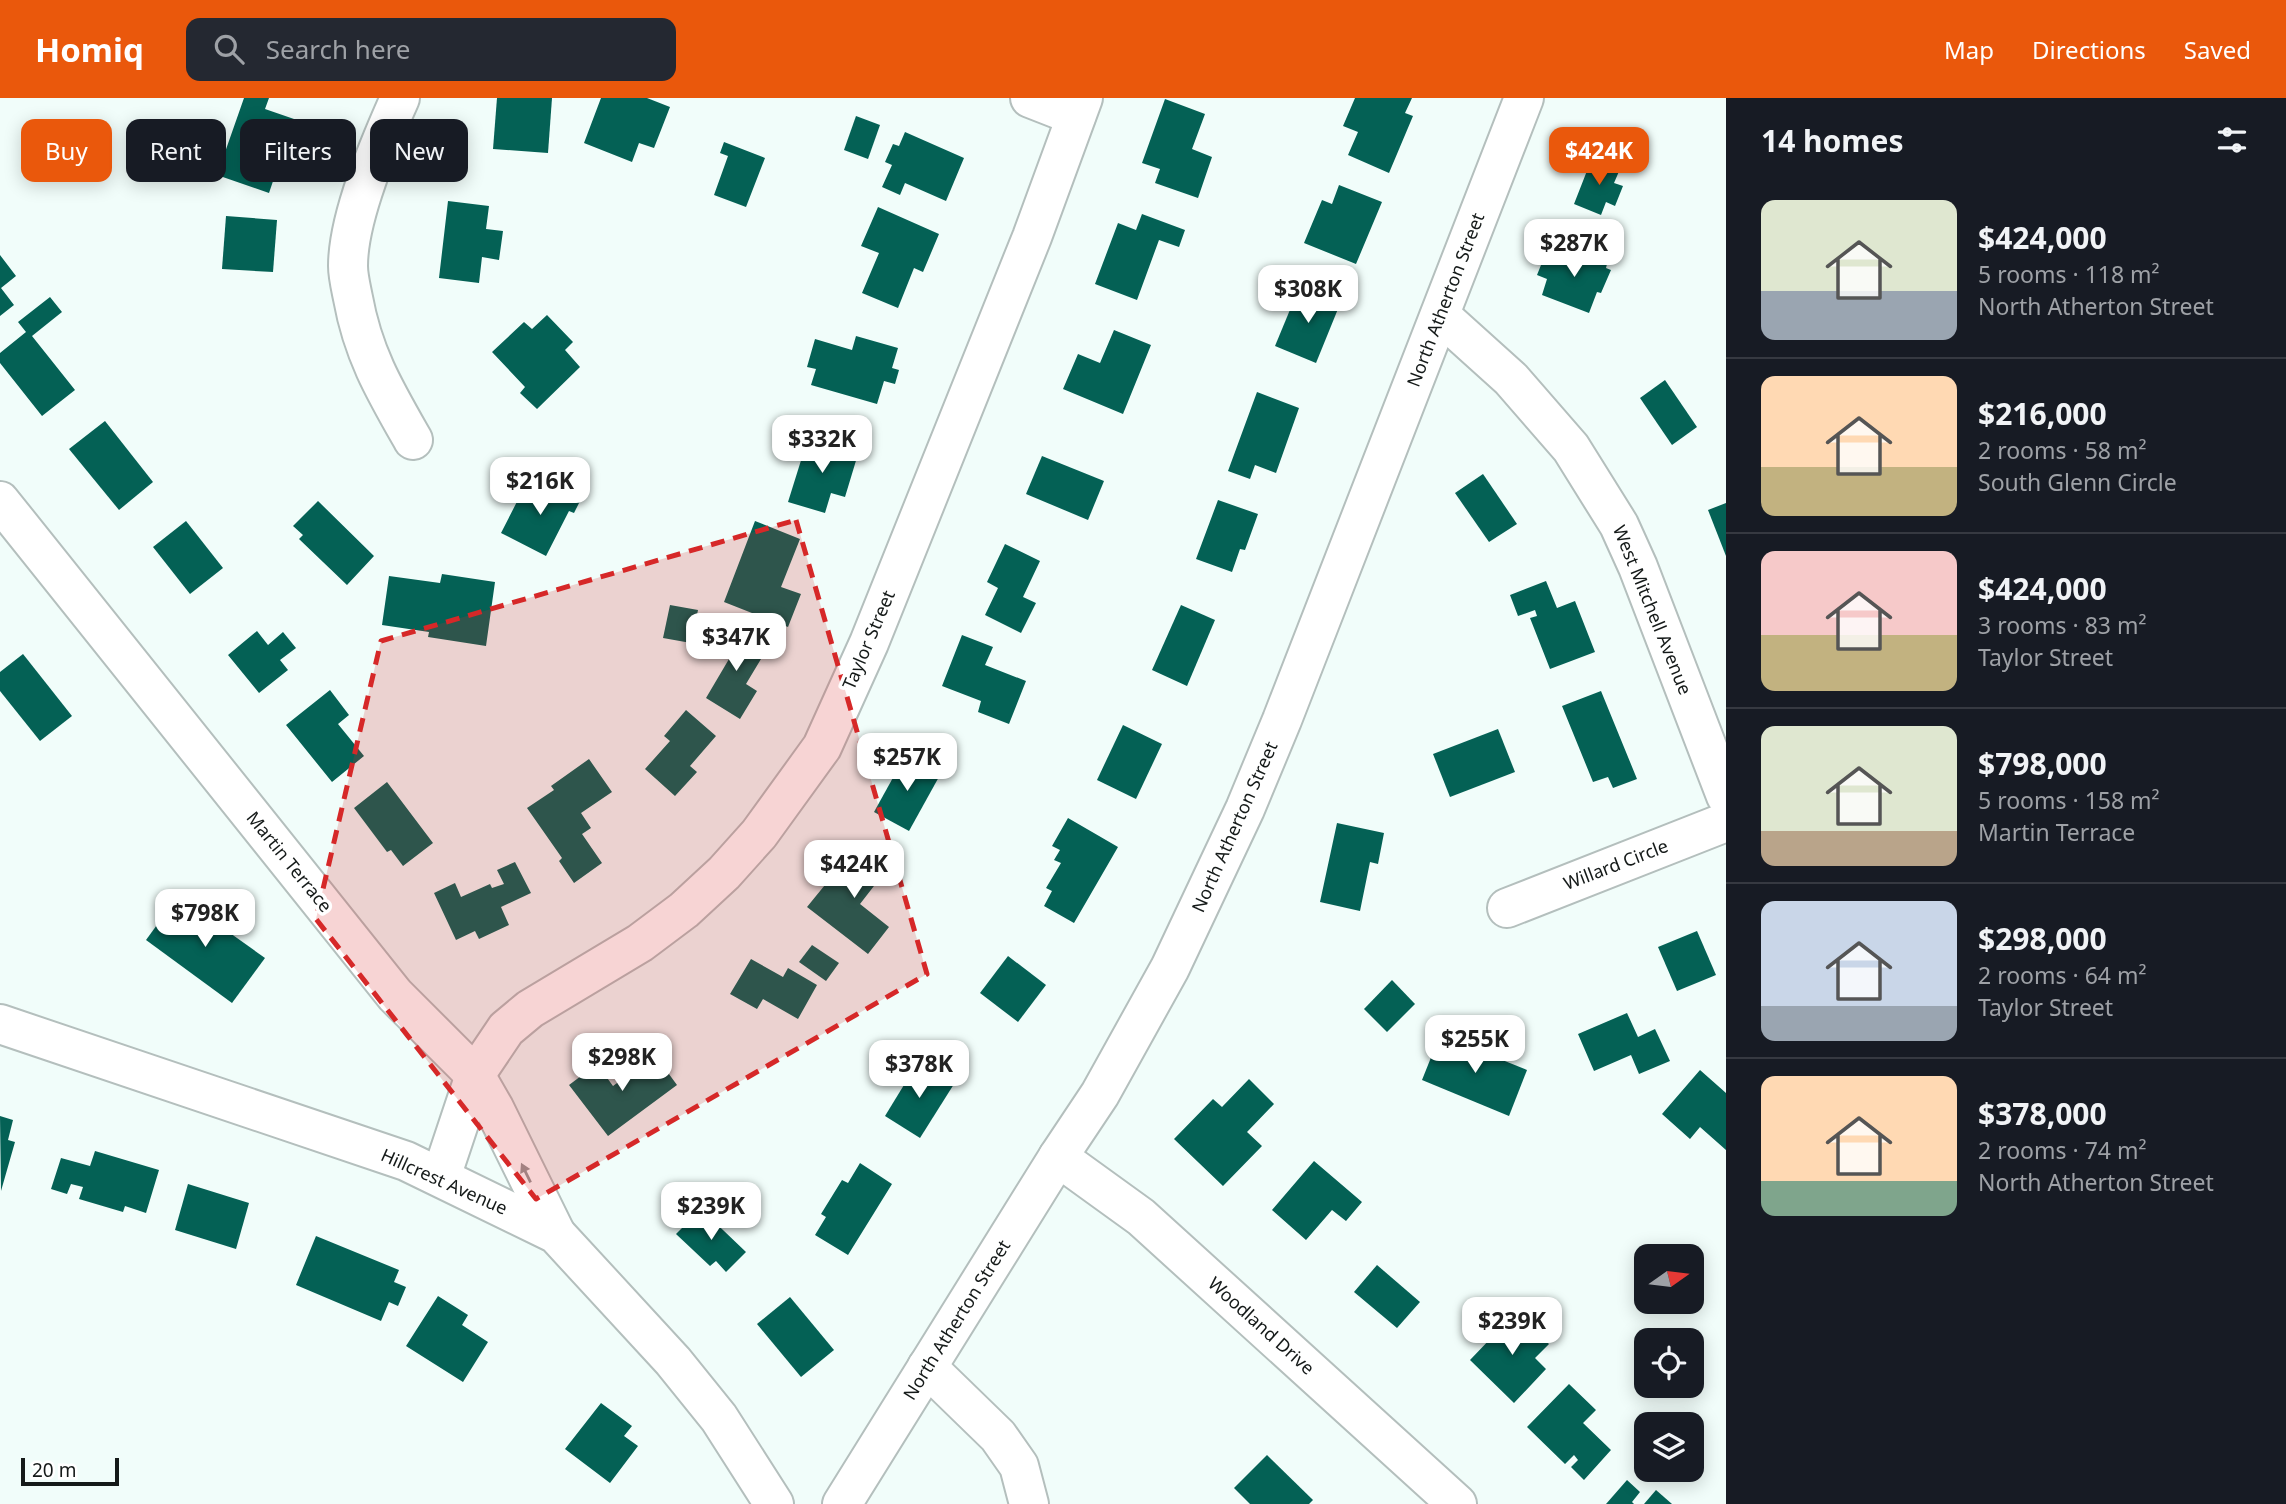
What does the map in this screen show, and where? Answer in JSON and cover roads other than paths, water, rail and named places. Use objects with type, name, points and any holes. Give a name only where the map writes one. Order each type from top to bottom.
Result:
[{"type":"street","points":[[400,98],[384,134],[355,219],[348,267],[359,331],[377,376],[413,440]]},
{"type":"street","points":[[1030,98],[1079,107]]},
{"type":"street","name":"North Atherton Street","points":[[842,1504],[1100,1094],[1170,968],[1245,808],[1282,720],[1524,98]]},
{"type":"street","name":"Taylor Street","points":[[441,1177],[475,1075],[506,1029],[530,1009],[640,943],[684,909],[724,873],[758,834],[822,747],[869,643],[1007,301],[1079,107]]},
{"type":"street","name":"West Mitchell Avenue","points":[[1440,315],[1511,379],[1571,448],[1619,525],[1638,567],[1726,794]]},
{"type":"street","name":"Martin Terrace","points":[[0,501],[395,995],[475,1075],[556,1234]]},
{"type":"street","name":"Willard Circle","points":[[1507,908],[1726,822]]},
{"type":"street","name":"Hillcrest Avenue","points":[[0,1024],[406,1161],[556,1234],[673,1361],[719,1418],[774,1504]]},
{"type":"street","name":"Woodland Drive","points":[[1058,1157],[1141,1217],[1457,1504]]},
{"type":"street","points":[[927,1367],[998,1436],[1019,1466],[1029,1504]]}]
